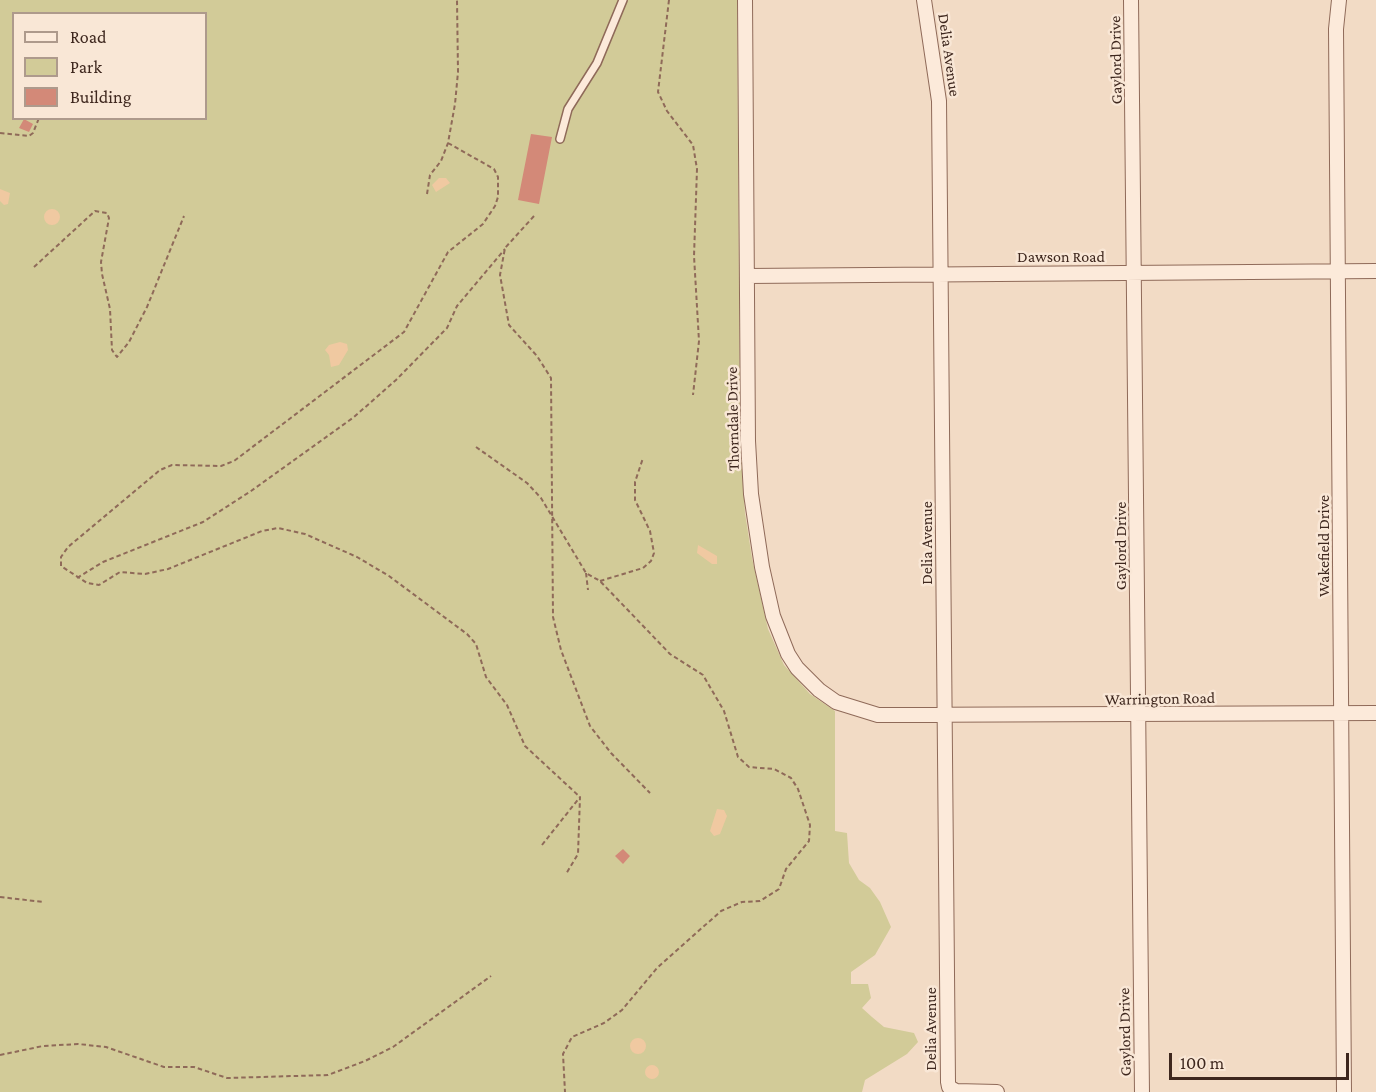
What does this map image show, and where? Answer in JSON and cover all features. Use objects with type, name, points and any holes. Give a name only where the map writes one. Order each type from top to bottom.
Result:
[{"type":"street","name":"Thorndale Drive","points":[[745,0],[748,441],[751,494],[762,567],[773,616],[788,654],[819,690],[855,710],[878,716],[944,717]]},
{"type":"street","name":"Delia Avenue","points":[[924,0],[939,101],[949,1087],[956,1091],[997,1092]]},
{"type":"street","name":"Gaylord Drive","points":[[1131,0],[1136,273],[1142,1092]]},
{"type":"street","name":"Wakefield Drive","points":[[1339,0],[1336,29],[1337,271],[1344,1092]]},
{"type":"street","name":"Dawson Road","points":[[747,276],[1376,271]]},
{"type":"street","name":"Warrington Road","points":[[944,717],[1376,712]]},
{"type":"lane","points":[[560,139],[568,109],[589,80],[623,0]]},
{"type":"path","points":[[427,194],[430,176],[441,161],[448,143],[458,72],[457,0]]},
{"type":"path","points":[[669,0],[658,92],[667,111],[693,145],[697,169],[694,256],[699,341],[693,396]]},
{"type":"path","points":[[0,133],[28,136],[33,133],[38,120]]},
{"type":"path","points":[[448,143],[494,169],[498,177],[498,197],[483,224],[448,252],[404,332],[234,461],[221,466],[172,465],[160,470],[100,518],[64,552],[61,567],[93,586],[99,585],[124,571],[139,574],[155,573],[271,529],[288,529],[357,557],[389,576],[467,634],[476,645],[486,677],[507,705],[525,746],[580,797],[578,854],[566,874]]},
{"type":"path","points":[[34,267],[95,211],[107,213],[109,218],[101,262],[110,309],[112,350],[117,357],[129,342],[147,307],[184,216]]},
{"type":"path","points":[[77,578],[103,562],[203,522],[251,491],[354,417],[396,381],[447,328],[457,306],[534,216]]},
{"type":"path","points":[[505,248],[500,275],[510,325],[537,356],[551,378],[550,515],[553,617],[561,650],[590,726],[610,753],[650,793]]},
{"type":"path","points":[[476,447],[527,483],[586,573],[588,590]]},
{"type":"path","points":[[600,581],[643,568],[651,561],[654,553],[650,531],[635,500],[635,482],[643,458]]},
{"type":"path","points":[[565,1092],[563,1054],[572,1037],[604,1023],[622,1010],[657,968],[721,911],[742,902],[760,901],[779,889],[786,869],[805,848],[811,834],[806,809],[791,778],[774,769],[744,764],[734,748],[724,711],[703,675],[670,654],[600,581],[586,573]]},
{"type":"path","points":[[542,845],[580,797]]},
{"type":"path","points":[[0,897],[42,902]]},
{"type":"path","points":[[0,1055],[43,1046],[78,1044],[106,1047],[164,1067],[194,1067],[227,1078],[328,1075],[393,1047],[491,976]]},
{"type":"green space","points":[[0,0],[737,0],[740,438],[745,513],[752,558],[768,629],[784,665],[810,694],[835,711],[835,831],[847,833],[849,863],[859,880],[870,888],[880,902],[891,927],[875,955],[851,972],[851,984],[868,984],[871,998],[862,1008],[872,1017],[884,1027],[914,1033],[918,1042],[907,1054],[865,1080],[862,1092],[0,1092]]},
{"type":"sand","points":[[439,178],[446,178],[450,183],[436,192],[432,185]]},
{"type":"sand","points":[[0,189],[10,193],[8,204],[4,205],[0,201]]},
{"type":"sand","points":[[52,209],[58,211],[60,217],[58,223],[52,225],[46,223],[44,217],[46,211]]},
{"type":"sand","points":[[340,342],[347,344],[348,350],[339,365],[331,367],[329,355],[325,350],[329,345]]},
{"type":"sand","points":[[698,545],[717,556],[717,564],[712,564],[697,553]]},
{"type":"sand","points":[[717,809],[724,810],[727,816],[720,834],[714,836],[710,831]]},
{"type":"sand","points":[[638,1038],[646,1046],[638,1054],[630,1046]]},
{"type":"sand","points":[[649,1065],[655,1065],[659,1072],[655,1079],[649,1079],[645,1075],[645,1069]]},
{"type":"building","points":[[23,120],[33,124],[29,132],[19,128]]},
{"type":"building","points":[[531,134],[552,137],[539,204],[518,200]]},
{"type":"building","points":[[623,849],[630,856],[623,864],[615,856]]}]
